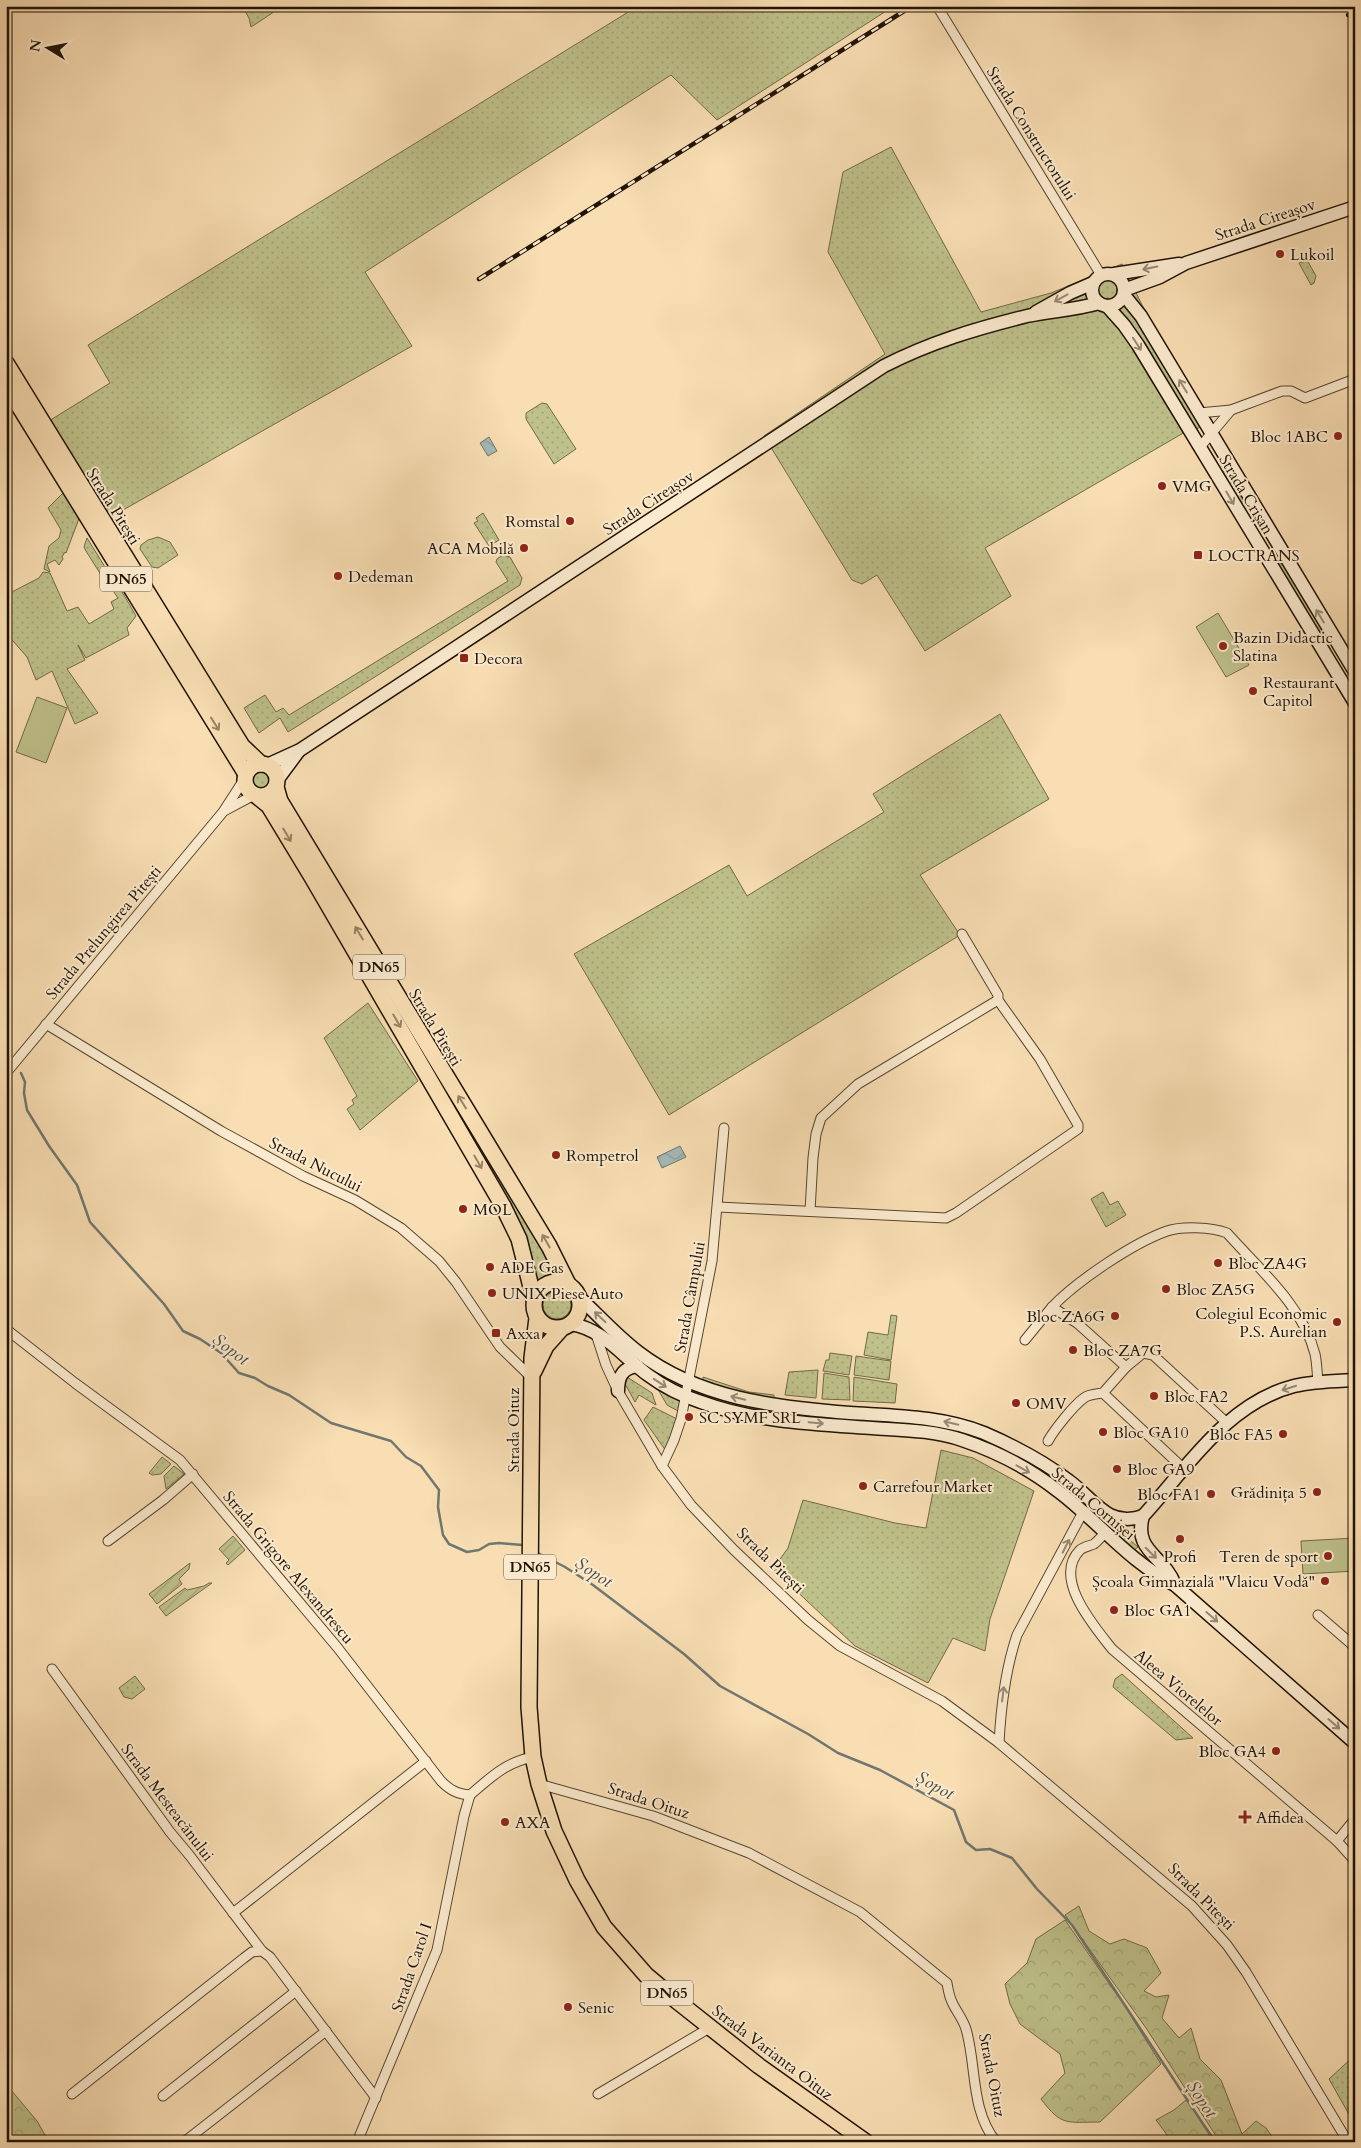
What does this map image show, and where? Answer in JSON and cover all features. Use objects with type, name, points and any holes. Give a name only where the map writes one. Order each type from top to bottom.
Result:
[{"type":"main road","name":"Strada Cireașov","points":[[1124,292],[1160,278],[1186,263],[1355,207]]},
{"type":"main road","name":"Strada Cireașov","points":[[1029,316],[1103,277],[1157,266],[1186,263]]},
{"type":"main road","points":[[1103,277],[1122,281],[1124,292],[1117,303],[1103,305],[1092,294],[1103,277]]},
{"type":"main road","name":"Strada Crișan","points":[[1124,292],[1137,310],[1211,436],[1355,672]]},
{"type":"main road","name":"Strada Cireașov","points":[[264,764],[300,750],[884,366],[948,337],[1029,316],[1103,305]]},
{"type":"main road","name":"Strada Crișan","points":[[1103,305],[1121,321],[1138,345],[1355,703]]},
{"type":"main road","name":"Strada Pitești","points":[[6,363],[242,746],[276,772],[280,800],[378,976],[520,1239],[534,1299]]},
{"type":"main road","name":"Strada Pitești","points":[[6,385],[246,776],[247,788],[269,806],[549,1246],[568,1284]]},
{"type":"main road","name":"Strada Cireașov","points":[[277,783],[300,750]]},
{"type":"main road","points":[[246,776],[255,765],[264,764]]},
{"type":"main road","points":[[256,796],[269,795],[277,783]]},
{"type":"main road","points":[[560,1281],[573,1288],[580,1298],[579,1314],[566,1326],[546,1326],[537,1318],[534,1312],[534,1299],[538,1290],[544,1285],[560,1281]]},
{"type":"main road","name":"Strada Cornișei","points":[[580,1298],[638,1353],[673,1374],[689,1381],[732,1397],[754,1402],[940,1420],[973,1429],[1022,1451],[1051,1468],[1112,1516],[1135,1519],[1143,1516]]},
{"type":"main road","name":"Strada Oituz","points":[[537,1318],[533,1340],[531,1377],[529,1707],[533,1757],[539,1784]]},
{"type":"main road","name":"Strada Oituz","points":[[531,1377],[543,1351],[566,1326]]},
{"type":"main road","name":"Strada Cornișei","points":[[566,1326],[595,1331],[661,1384],[686,1396],[728,1411],[756,1417],[945,1435],[991,1452],[1042,1480],[1083,1512],[1150,1570],[1175,1585],[1355,1743]]},
{"type":"main road","points":[[618,1391],[620,1375],[628,1368],[637,1366]]},
{"type":"main road","points":[[1175,1585],[1166,1567],[1142,1542],[1140,1525],[1143,1516],[1184,1469],[1226,1423],[1256,1402],[1293,1386],[1318,1382],[1355,1380]]},
{"type":"main road","points":[[991,1452],[997,1439]]},
{"type":"main road","points":[[1042,1480],[1051,1468]]},
{"type":"main road","name":"Strada Varianta Oituz","points":[[539,1784],[554,1831],[577,1880],[604,1927],[646,1975],[759,2066],[859,2139]]},
{"type":"street","name":"Strada Constructorului","points":[[937,6],[1103,277]]},
{"type":"street","points":[[1199,414],[1231,410],[1282,391],[1291,391],[1305,398],[1355,379]]},
{"type":"street","points":[[1200,446],[1211,436],[1231,410]]},
{"type":"street","name":"Strada Prelungirea Pitești","points":[[6,1073],[223,812],[246,776]]},
{"type":"street","name":"Strada Prelungirea Pitești","points":[[223,812],[256,796]]},
{"type":"street","points":[[718,1207],[946,1218],[1078,1129],[1078,1124],[1040,1059],[998,1000],[998,995],[962,934]]},
{"type":"street","points":[[810,1211],[813,1158],[816,1134],[821,1118],[858,1084],[998,1000]]},
{"type":"street","name":"Strada Nucului","points":[[46,1024],[221,1131],[303,1176],[355,1200],[401,1228],[439,1260],[500,1347],[531,1377]]},
{"type":"street","name":"Strada Câmpului","points":[[662,1466],[674,1440],[686,1396],[712,1261],[724,1128]]},
{"type":"street","points":[[1025,1340],[1052,1307],[1106,1264],[1168,1231],[1202,1228],[1217,1229],[1227,1233],[1274,1284],[1297,1315],[1315,1354],[1318,1382]]},
{"type":"street","points":[[1052,1307],[1077,1323],[1126,1367]]},
{"type":"street","name":"Strada Grigore Alexandrescu","points":[[6,1329],[180,1460],[343,1654],[449,1789],[459,1794],[470,1795]]},
{"type":"street","name":"Strada Pitești","points":[[595,1331],[606,1365],[618,1391],[662,1466],[692,1505],[734,1550],[808,1620],[840,1646],[942,1701],[999,1743],[1161,1878],[1209,1923],[1246,1972],[1348,2142]]},
{"type":"street","points":[[1048,1440],[1054,1428],[1062,1422],[1083,1398],[1103,1393],[1126,1367],[1143,1353],[1153,1355],[1226,1423]]},
{"type":"street","points":[[1103,1393],[1184,1469]]},
{"type":"street","points":[[108,1541],[163,1500],[193,1474]]},
{"type":"street","points":[[999,1743],[1003,1691],[1010,1655],[1017,1635],[1083,1512]]},
{"type":"street","name":"Aleea Viorelelor","points":[[1105,1533],[1096,1542],[1081,1549],[1072,1562],[1070,1570],[1075,1594],[1096,1628],[1112,1649],[1337,1842],[1355,1861]]},
{"type":"street","points":[[1318,1615],[1355,1647]]},
{"type":"street","name":"Strada Mesteacănului","points":[[52,1669],[170,1832],[262,1951],[270,1957],[376,2098]]},
{"type":"street","points":[[470,1795],[512,1763],[533,1757]]},
{"type":"street","points":[[233,1913],[426,1761]]},
{"type":"street","name":"Strada Oituz","points":[[539,1784],[653,1816],[749,1853],[860,1912],[946,1983],[950,2000],[965,2026],[971,2050],[980,2114],[988,2132],[996,2142]]},
{"type":"street","name":"Strada Carol I","points":[[357,2142],[436,1950],[470,1795]]},
{"type":"street","points":[[1337,1842],[1355,1819]]},
{"type":"street","points":[[72,2094],[244,1958],[252,1952],[262,1951]]},
{"type":"street","points":[[163,2096],[296,1991]]},
{"type":"street","points":[[598,2094],[711,2027]]},
{"type":"street","points":[[184,2142],[326,2031]]},
{"type":"green space","points":[[242,6],[283,6],[251,27],[249,18]]},
{"type":"green space","points":[[638,6],[894,6],[717,120],[671,75],[365,272],[412,346],[109,518],[49,421],[110,383],[88,345]]},
{"type":"green space","points":[[891,147],[981,312],[1051,293],[1122,264],[1142,305],[1165,344],[1200,427],[1194,431],[1192,428],[985,548],[1011,596],[925,651],[877,575],[862,584],[852,580],[764,436],[885,354],[828,252],[843,172]]},
{"type":"green space","points":[[1307,260],[1316,276],[1314,283],[1311,285],[1299,263]]},
{"type":"green space","points":[[542,403],[547,404],[576,449],[554,464],[526,419],[526,413]]},
{"type":"green space","points":[[1220,469],[1226,473],[1251,512],[1249,517]]},
{"type":"green space","points":[[64,492],[80,516],[66,553],[59,565],[55,560],[47,564],[50,572],[44,569],[49,546],[59,538],[61,530],[48,508]]},
{"type":"green space","points":[[483,513],[499,540],[489,546],[474,523],[478,521],[476,518]]},
{"type":"green space","points":[[158,537],[170,542],[178,555],[158,568],[152,567],[140,549],[141,545],[148,540]]},
{"type":"green space","points":[[87,538],[110,575],[101,575],[86,551],[84,547]]},
{"type":"green space","points":[[503,555],[510,557],[522,578],[520,585],[288,732],[280,718],[259,733],[244,708],[265,695],[276,712],[283,708],[289,715],[508,581],[496,562]]},
{"type":"green space","points":[[1274,558],[1283,565],[1322,630],[1320,633]]},
{"type":"green space","points":[[43,572],[50,573],[67,611],[78,607],[89,624],[114,609],[111,602],[118,598],[111,588],[121,590],[136,616],[127,628],[129,635],[86,658],[78,645],[85,660],[67,669],[98,713],[75,724],[52,671],[36,680],[27,657],[6,633],[6,595],[39,578]]},
{"type":"green space","name":"Bazin Didactic Slatina","points":[[1218,613],[1249,665],[1226,677],[1196,627]]},
{"type":"green space","points":[[37,697],[67,708],[46,763],[16,752]]},
{"type":"green space","points":[[1000,714],[1049,799],[920,875],[960,935],[669,1115],[574,954],[729,865],[747,896],[884,812],[873,794]]},
{"type":"green space","points":[[262,770],[268,773],[271,779],[268,785],[262,788],[256,785],[253,779],[256,773]]},
{"type":"green space","points":[[368,1003],[418,1081],[360,1130],[347,1109],[354,1104],[352,1100],[357,1096],[324,1038]]},
{"type":"green space","points":[[486,1146],[544,1246],[556,1275],[537,1283],[529,1248],[515,1214],[480,1150]]},
{"type":"green space","points":[[1103,1192],[1110,1205],[1118,1201],[1126,1215],[1106,1227],[1091,1199]]},
{"type":"green space","points":[[557,1291],[567,1295],[571,1305],[567,1315],[557,1319],[547,1315],[543,1305],[547,1295]]},
{"type":"green space","points":[[891,1315],[897,1316],[891,1360],[864,1355],[868,1332],[888,1335]]},
{"type":"green space","points":[[830,1353],[852,1356],[849,1375],[823,1371],[826,1360],[829,1360]]},
{"type":"green space","points":[[856,1356],[891,1361],[889,1380],[854,1375]]},
{"type":"green space","points":[[818,1370],[816,1398],[785,1395],[789,1372]]},
{"type":"green space","points":[[824,1373],[849,1377],[850,1400],[822,1399]]},
{"type":"green space","points":[[627,1377],[652,1393],[656,1405],[639,1395],[635,1402],[624,1382]]},
{"type":"green space","points":[[703,1377],[749,1392],[774,1395],[774,1398],[747,1394],[711,1384],[703,1380]]},
{"type":"green space","points":[[854,1377],[897,1384],[895,1403],[853,1401]]},
{"type":"green space","points":[[656,1386],[681,1399],[680,1410],[678,1411],[667,1405]]},
{"type":"green space","points":[[695,1389],[793,1411],[793,1417],[736,1408],[693,1393]]},
{"type":"green space","points":[[653,1407],[677,1419],[666,1451],[644,1420]]},
{"type":"green space","points":[[941,1450],[973,1458],[1034,1491],[990,1619],[985,1651],[953,1638],[928,1683],[855,1646],[773,1569],[788,1548],[803,1500],[895,1523],[926,1528]]},
{"type":"green space","points":[[162,1457],[171,1464],[161,1474],[152,1475],[149,1473]]},
{"type":"green space","points":[[174,1466],[184,1474],[166,1489],[164,1476]]},
{"type":"green space","points":[[1053,1477],[1068,1487],[1138,1547],[1134,1550],[1050,1478]]},
{"type":"green space","points":[[233,1536],[245,1550],[228,1565],[226,1563],[229,1560],[219,1549]]},
{"type":"green space","name":"Teren de sport","points":[[1355,1538],[1355,1571],[1303,1574],[1301,1541]]},
{"type":"green space","points":[[190,1563],[189,1569],[179,1579],[182,1584],[157,1604],[149,1594]]},
{"type":"green space","points":[[212,1583],[166,1616],[159,1607],[185,1588],[187,1590]]},
{"type":"green space","points":[[1122,1674],[1193,1738],[1176,1740],[1113,1687],[1115,1679]]},
{"type":"green space","points":[[135,1676],[145,1689],[132,1699],[124,1697],[119,1688]]},
{"type":"green space","points":[[1079,1906],[1089,1931],[1110,1944],[1124,1939],[1147,1948],[1161,1973],[1144,1991],[1156,1997],[1169,1995],[1162,2018],[1179,2038],[1191,2028],[1200,2059],[1221,2080],[1242,2134],[1256,2121],[1266,2128],[1276,2142],[1220,2142],[1146,2028],[1065,1915]]},
{"type":"green space","points":[[1065,1920],[1124,2005],[1161,2064],[1100,2122],[1072,2122],[1060,2119],[1041,2099],[1065,2073],[1060,2054],[1020,2024],[1010,2004],[1005,1984],[1027,1963],[1036,1939]]},
{"type":"green space","points":[[1355,2055],[1355,2125],[1329,2079]]},
{"type":"green space","points":[[6,2084],[37,2121],[49,2142],[6,2142]]},
{"type":"green space","points":[[1186,2100],[1217,2142],[1167,2142],[1170,2139],[1156,2120],[1174,2110]]},
{"type":"water","points":[[489,437],[497,451],[488,456],[480,443]]},
{"type":"water","points":[[680,1146],[686,1157],[662,1168],[657,1157]]},
{"type":"waterway","name":"Șopot","points":[[21,1073],[25,1082],[24,1093],[27,1110],[49,1146],[77,1185],[90,1222],[164,1304],[183,1331],[200,1339],[221,1353],[239,1373],[255,1378],[289,1395],[331,1423],[391,1441],[406,1457],[421,1466],[439,1490],[438,1507],[443,1535],[449,1544],[467,1552],[479,1550],[489,1544],[522,1545]]},
{"type":"waterway","name":"Șopot","points":[[538,1553],[593,1585],[684,1654],[720,1686],[808,1734],[838,1753],[880,1770],[954,1810],[966,1842],[976,1850],[990,1849],[1012,1858],[1037,1889],[1072,1925],[1215,2142]]},
{"type":"railway","points":[[479,279],[912,6]]},
{"type":"railway","points":[[1348,15],[1355,13]]},
{"type":"place","name":"Lukoil","points":[[1280,254]]},
{"type":"place","name":"Bloc 1ABC","points":[[1338,436]]},
{"type":"place","name":"VMG","points":[[1162,486]]},
{"type":"place","name":"Romstal","points":[[570,521]]},
{"type":"place","name":"ACA Mobilă","points":[[524,548]]},
{"type":"place","name":"LOCTRANS","points":[[1198,555]]},
{"type":"place","name":"Dedeman","points":[[338,576]]},
{"type":"place","name":"Bazin Didactic Slatina","points":[[1223,646]]},
{"type":"place","name":"Decora","points":[[464,658]]},
{"type":"place","name":"Restaurant Capitol","points":[[1253,691]]},
{"type":"place","name":"Rompetrol","points":[[556,1155]]},
{"type":"place","name":"MOL","points":[[463,1209]]},
{"type":"place","name":"Bloc ZA4G","points":[[1218,1263]]},
{"type":"place","name":"ADE Gas","points":[[490,1267]]},
{"type":"place","name":"Bloc ZA5G","points":[[1166,1289]]},
{"type":"place","name":"UNIX Piese Auto","points":[[492,1293]]},
{"type":"place","name":"Bloc ZA6G","points":[[1115,1316]]},
{"type":"place","name":"Colegiul Economic P.S. Aurelian","points":[[1337,1322]]},
{"type":"place","name":"Axxa","points":[[496,1333]]},
{"type":"place","name":"Bloc ZA7G","points":[[1073,1350]]},
{"type":"place","name":"Bloc FA2","points":[[1154,1396]]},
{"type":"place","name":"OMV","points":[[1016,1403]]},
{"type":"place","name":"SC SYMF SRL","points":[[689,1417]]},
{"type":"place","name":"Bloc GA10","points":[[1103,1432]]},
{"type":"place","name":"Bloc FA5","points":[[1283,1434]]},
{"type":"place","name":"Bloc GA9","points":[[1117,1469]]},
{"type":"place","name":"Carrefour Market","points":[[863,1486]]},
{"type":"place","name":"Grădinița 5","points":[[1317,1492]]},
{"type":"place","name":"Bloc FA1","points":[[1211,1494]]},
{"type":"place","name":"Profi","points":[[1180,1539]]},
{"type":"place","name":"Teren de sport","points":[[1328,1556]]},
{"type":"place","name":"Școala Gimnazială \"Vlaicu Vodă\"","points":[[1325,1581]]},
{"type":"place","name":"Bloc GA1","points":[[1114,1610]]},
{"type":"place","name":"Bloc GA4","points":[[1276,1751]]},
{"type":"place","name":"Affidea","points":[[1245,1817]]},
{"type":"place","name":"AXA","points":[[505,1822]]},
{"type":"place","name":"Senic","points":[[568,2007]]}]
